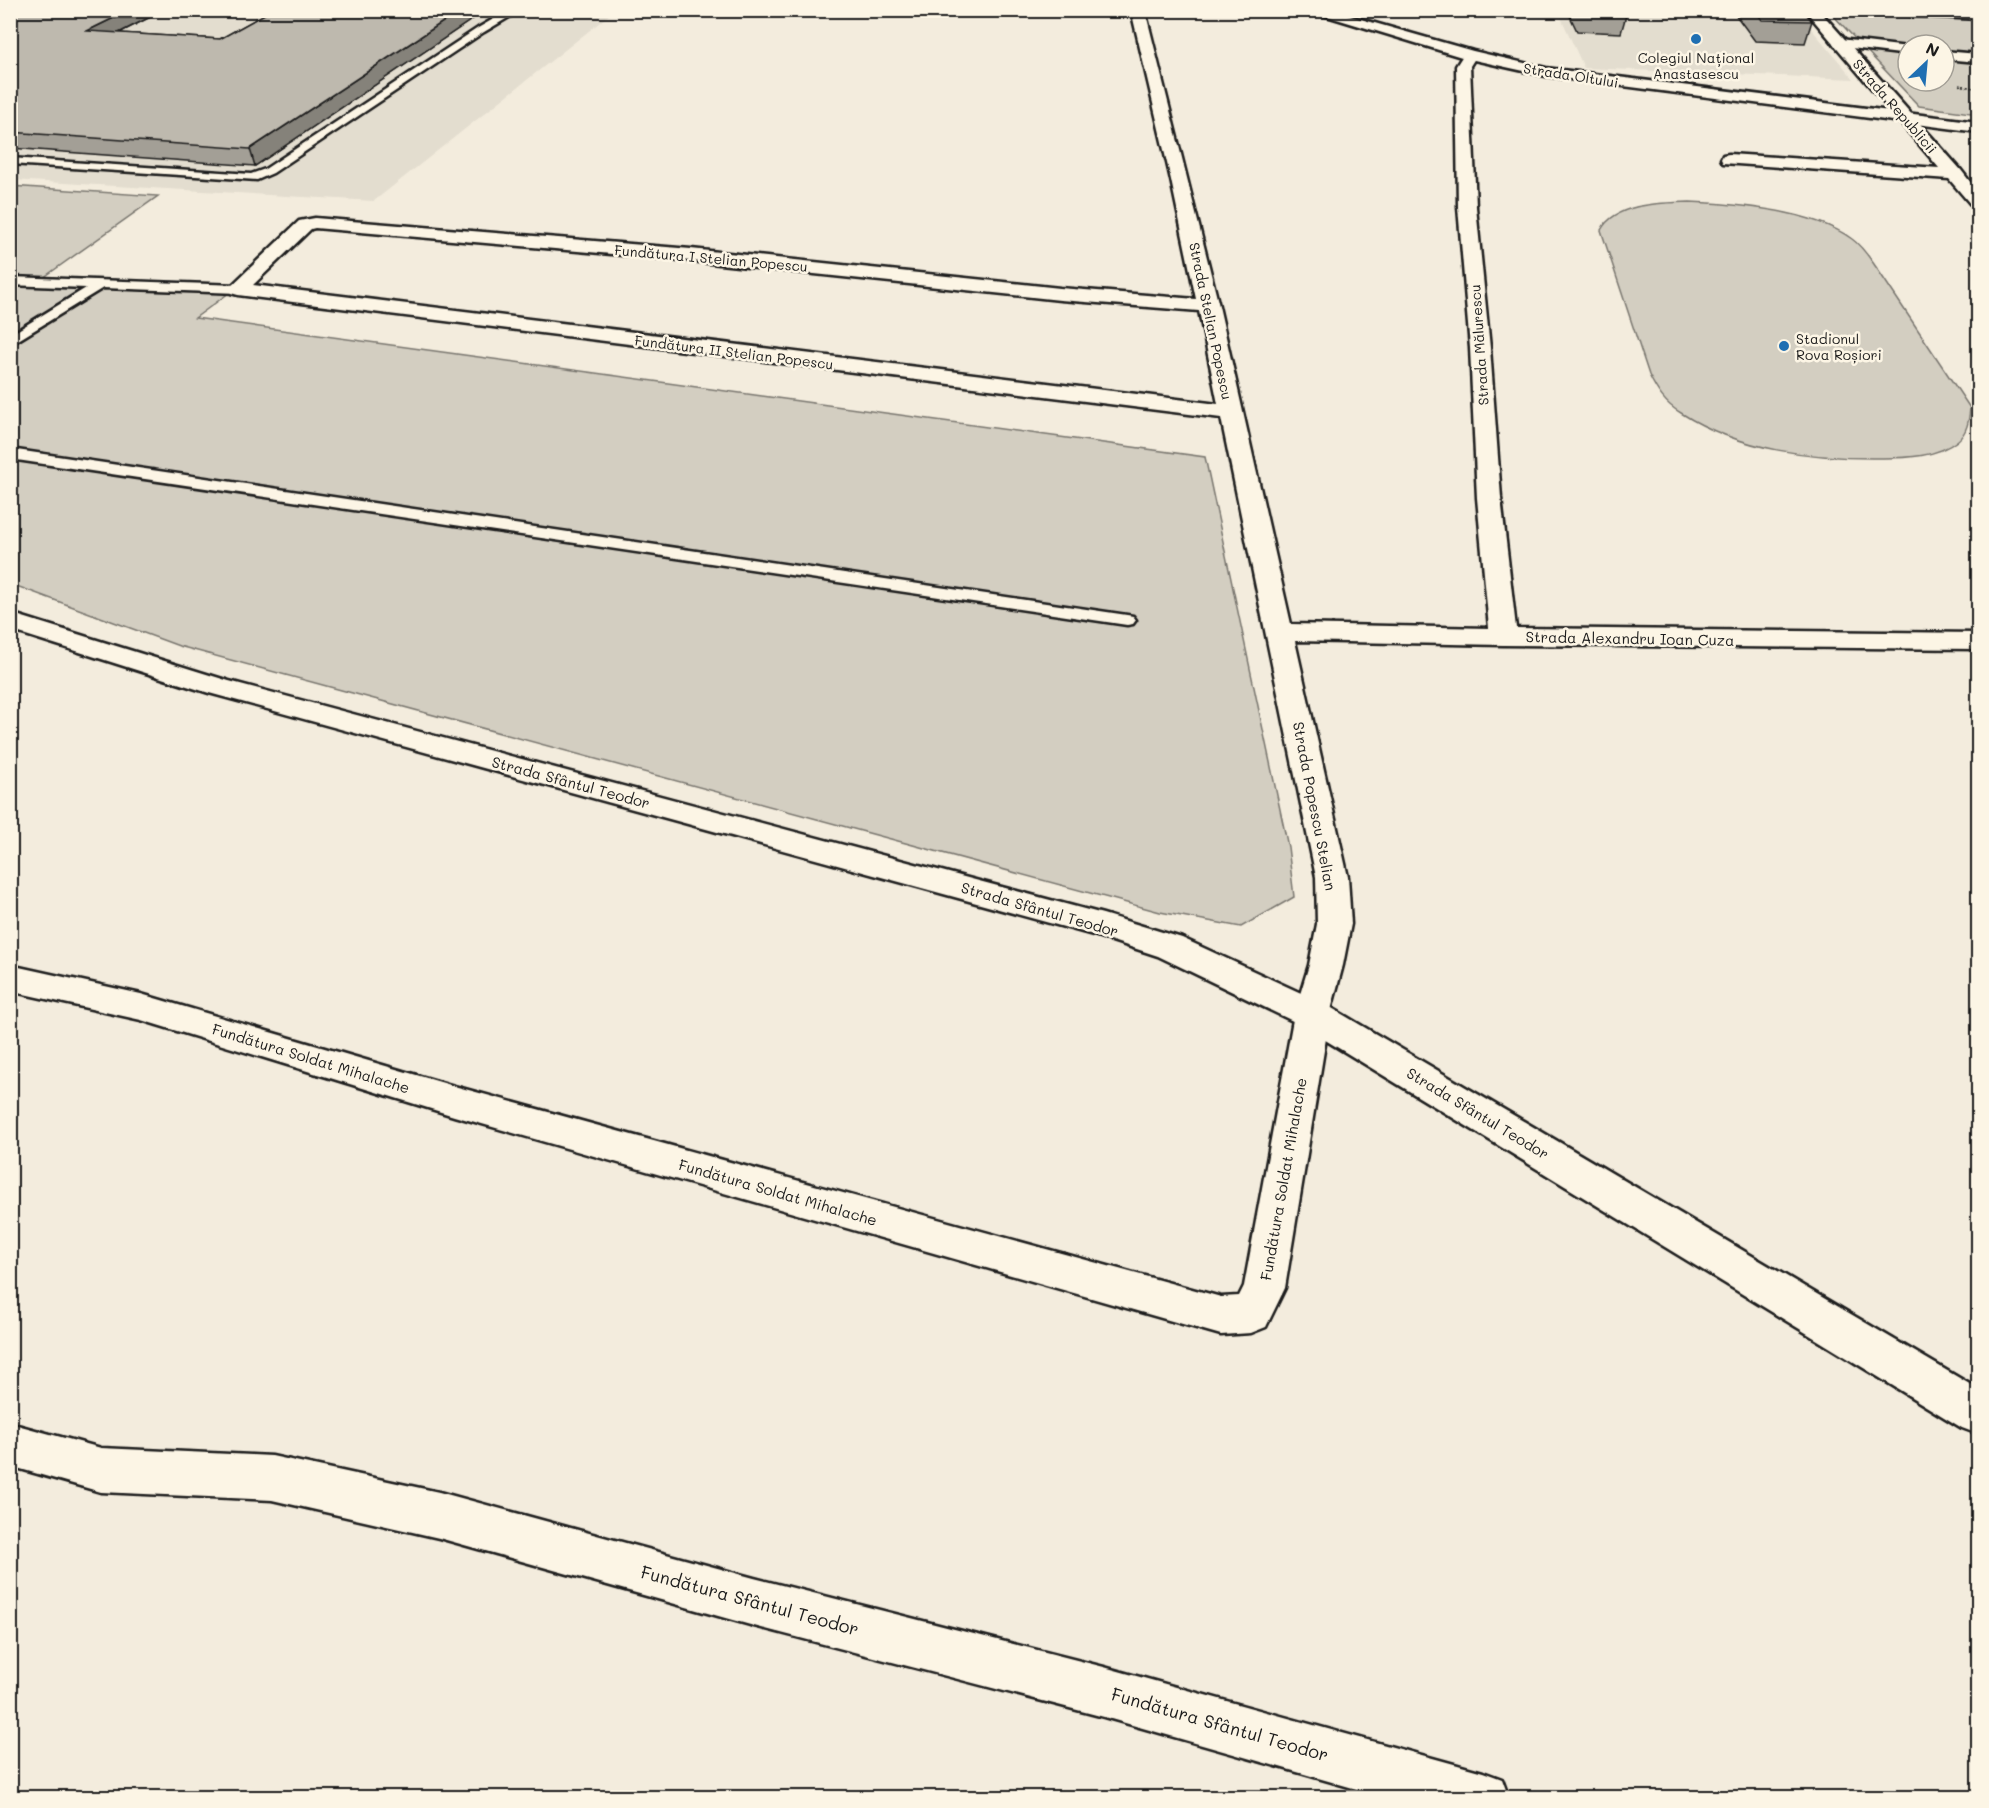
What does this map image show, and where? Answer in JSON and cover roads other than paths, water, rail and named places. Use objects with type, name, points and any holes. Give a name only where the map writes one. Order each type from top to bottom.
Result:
[{"type":"street","name":"Strada Stelian Popescu","points":[[1138,10],[1209,306],[1230,412],[1244,460],[1281,632]]},
{"type":"street","name":"Strada Oltului","points":[[1313,10],[1470,56],[1590,79],[1978,126]]},
{"type":"street","name":"Strada Republicii","points":[[1811,10],[1978,202]]},
{"type":"street","points":[[1877,10],[1978,15]]},
{"type":"street","points":[[1840,43],[1896,50]]},
{"type":"street","name":"Strada Mălurescu","points":[[1470,56],[1463,66],[1467,207],[1480,348],[1489,498],[1503,636]]},
{"type":"street","points":[[1956,56],[1978,58]]},
{"type":"street","points":[[1729,159],[1955,174]]},
{"type":"street","name":"Fundătura I Stelian Popescu","points":[[238,290],[305,225],[315,223],[692,255],[1060,294],[1209,306]]},
{"type":"street","name":"Fundătura II Stelian Popescu","points":[[238,290],[1230,412]]},
{"type":"street","name":"Strada Sfântul Teodor","points":[[10,621],[70,642],[219,687],[1103,926],[1170,947],[1312,1014],[1978,1413]]},
{"type":"street","name":"Strada Alexandru Ioan Cuza","points":[[1281,632],[1978,641]]},
{"type":"street","name":"Strada Popescu Stelian","points":[[1281,632],[1332,877],[1334,924],[1326,965],[1312,1014]]},
{"type":"street","name":"Fundătura Soldat Mihalache","points":[[10,978],[141,1007],[465,1104],[1221,1316],[1251,1314],[1264,1288],[1312,1014]]},
{"type":"street","name":"Fundătura Sfântul Teodor","points":[[10,1444],[101,1470],[272,1478],[439,1515],[754,1602],[1104,1692],[1483,1797]]},
{"type":"lane","points":[[10,161],[253,178],[270,171],[481,30],[517,10]]},
{"type":"lane","points":[[10,281],[238,290]]},
{"type":"lane","points":[[10,341],[100,284]]},
{"type":"lane","points":[[10,453],[1127,620]]},
{"type":"place","name":"Colegiul Național Anastasescu","points":[[1696,39]]},
{"type":"place","name":"Stadionul Rova Roșiori","points":[[1784,346]]}]
